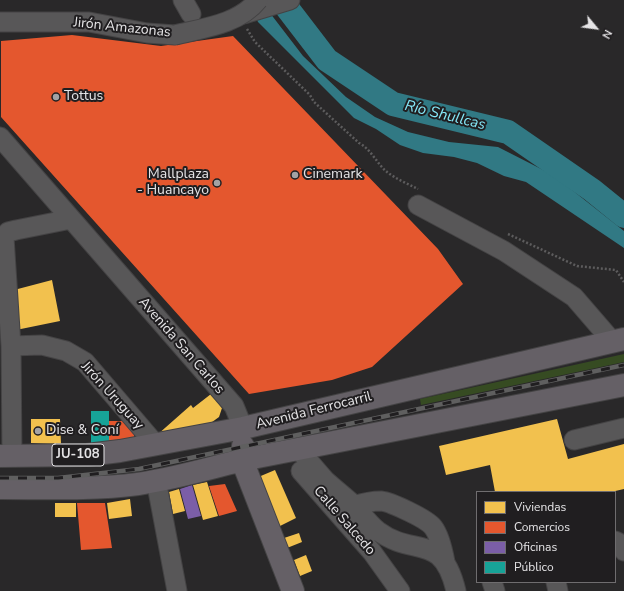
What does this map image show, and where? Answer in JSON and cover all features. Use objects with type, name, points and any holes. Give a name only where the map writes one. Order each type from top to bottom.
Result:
[{"type":"main road","name":"Avenida Ferrocarril","points":[[6,456],[87,455],[156,445],[243,428],[618,340]]},
{"type":"main road","points":[[156,480],[201,471],[242,460],[614,387]]},
{"type":"main road","name":"Avenida San Carlos","points":[[243,428],[242,460],[293,591]]},
{"type":"main road","name":"JU-108","points":[[0,488],[85,488],[136,484],[156,480]]},
{"type":"street","name":"Jirón Amazonas","points":[[0,22],[89,22],[147,34],[176,35],[245,20],[258,0]]},
{"type":"street","points":[[245,20],[290,0]]},
{"type":"street","name":"Avenida San Carlos","points":[[0,137],[234,406],[243,428]]},
{"type":"street","points":[[420,198],[574,297],[618,340]]},
{"type":"street","points":[[6,456],[11,346],[4,237],[8,232],[71,219]]},
{"type":"street","name":"Jirón Uruguay","points":[[11,346],[42,345],[66,351],[85,362],[156,445]]},
{"type":"street","points":[[574,440],[624,428]]},
{"type":"street","points":[[292,451],[354,506],[378,531],[397,542],[423,547],[432,551],[445,562]]},
{"type":"street","name":"Calle Salcedo","points":[[292,451],[372,552],[400,591]]},
{"type":"street","points":[[156,480],[177,591]]},
{"type":"street","points":[[354,506],[371,501],[383,501],[426,521],[433,527],[437,534],[445,562],[452,573],[456,591]]},
{"type":"street","points":[[616,542],[619,543],[624,551]]},
{"type":"path","points":[[245,20],[255,42],[310,95],[314,102],[364,146],[379,165],[420,198]]},
{"type":"path","points":[[504,232],[577,266],[616,270],[624,282]]},
{"type":"green space","points":[[624,354],[624,362],[421,405],[420,399]]},
{"type":"water","points":[[248,0],[270,13],[303,56],[346,97],[375,117],[408,132],[449,142],[498,147],[553,175],[624,231],[624,248],[526,182],[504,176],[477,163],[454,157],[423,153],[400,145],[376,129],[354,118],[258,22]]},
{"type":"building: Viviendas","points":[[52,280],[60,321],[16,330],[14,290]]},
{"type":"building: Viviendas","points":[[211,394],[222,408],[219,417],[208,425],[157,435],[191,405],[193,408]]},
{"type":"building: Viviendas","points":[[31,419],[60,419],[61,444],[31,443]]},
{"type":"building: Viviendas","points":[[557,419],[568,459],[624,444],[624,489],[615,491],[495,491],[490,465],[446,475],[439,446]]},
{"type":"building: Viviendas","points":[[275,470],[296,518],[278,527],[256,478]]},
{"type":"building: Viviendas","points":[[207,482],[218,516],[203,520],[193,485]]},
{"type":"building: Viviendas","points":[[179,489],[185,511],[173,514],[169,492]]},
{"type":"building: Viviendas","points":[[130,499],[132,516],[109,519],[107,503]]},
{"type":"building: Viviendas","points":[[55,503],[76,503],[76,517],[55,517]]},
{"type":"building: Viviendas","points":[[299,533],[302,542],[287,548],[284,538]]},
{"type":"building: Viviendas","points":[[306,555],[312,571],[300,576],[294,560]]},
{"type":"building: Comercios","name":"Mallplaza - Huancayo","points":[[72,35],[161,46],[233,36],[438,249],[463,284],[372,367],[332,380],[249,394],[1,117],[1,41]]},
{"type":"building: Comercios","points":[[109,421],[123,421],[134,428],[134,443],[109,443]]},
{"type":"building: Comercios","points":[[225,484],[237,511],[219,516],[209,486]]},
{"type":"building: Comercios","points":[[77,503],[105,503],[112,548],[81,550]]},
{"type":"building: Oficinas","points":[[192,485],[201,516],[188,519],[180,489]]},
{"type":"building: Público","points":[[91,411],[109,411],[109,443],[91,444]]},
{"type":"waterway","name":"Río Shullcas","points":[[281,0],[327,60],[393,104],[508,132],[592,190],[624,216]]},
{"type":"railway","points":[[0,478],[58,478],[139,469],[624,365]]},
{"type":"place","name":"Tottus","points":[[56,97]]},
{"type":"place","name":"Cinemark","points":[[295,175]]},
{"type":"place","name":"Mallplaza - Huancayo","points":[[217,183]]},
{"type":"place","name":"Dise & Coní","points":[[38,431]]}]
